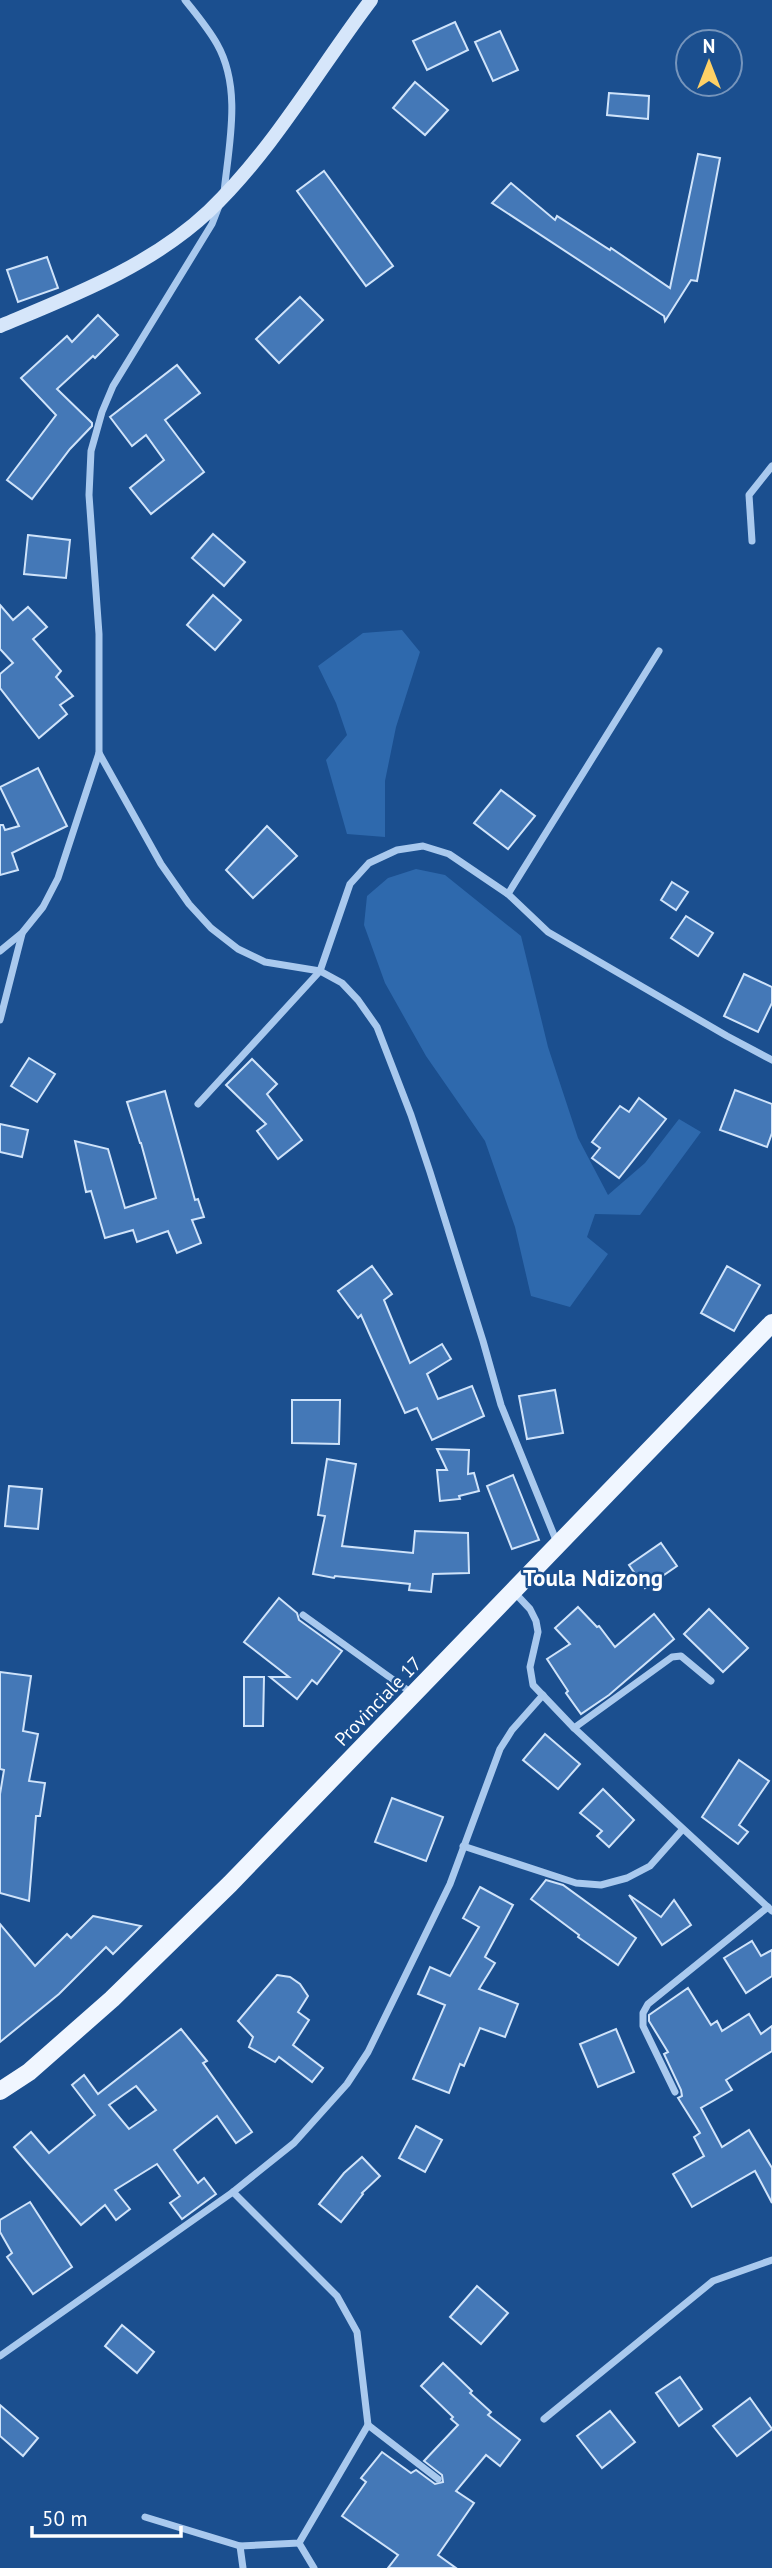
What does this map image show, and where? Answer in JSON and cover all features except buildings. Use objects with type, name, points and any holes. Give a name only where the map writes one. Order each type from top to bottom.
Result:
[{"type":"main road","name":"Provinciale 17","points":[[0,2091],[29,2072],[112,1999],[230,1884],[772,1324]]},
{"type":"street","points":[[0,951],[22,933],[43,907],[58,877],[99,753],[99,634],[89,495],[91,451],[102,412],[113,386],[212,224],[223,196],[232,116],[230,77],[218,44],[185,0]]},
{"type":"street","points":[[0,326],[79,293],[152,254],[187,229],[250,167],[371,0]]},
{"type":"street","points":[[752,541],[749,495],[772,466]]},
{"type":"street","points":[[508,894],[659,651]]},
{"type":"street","points":[[99,753],[161,864],[189,904],[211,928],[238,949],[265,962],[320,971],[342,984],[358,1000],[377,1027],[415,1126],[484,1341],[501,1405],[558,1545]]},
{"type":"street","points":[[198,1104],[320,971],[350,884],[369,863],[397,850],[424,846],[449,855],[508,894],[548,932],[772,1060]]},
{"type":"street","points":[[0,1020],[22,933]]},
{"type":"street","points":[[513,1592],[530,1609],[536,1621],[538,1632],[530,1667],[533,1685],[574,1728],[770,1909],[648,2004],[643,2013],[643,2026],[675,2092]]},
{"type":"street","points":[[303,1615],[414,1695]]},
{"type":"street","points":[[574,1728],[672,1657],[681,1656],[711,1681]]},
{"type":"street","points":[[0,2356],[233,2192],[293,2143],[347,2084],[368,2052],[450,1884],[500,1749],[512,1730],[542,1695]]},
{"type":"street","points":[[463,1846],[576,1883],[601,1885],[627,1878],[650,1866],[682,1830]]},
{"type":"street","points":[[233,2192],[337,2295],[356,2332],[368,2424],[299,2543]]},
{"type":"street","points":[[544,2419],[713,2281],[772,2260]]},
{"type":"street","points":[[368,2424],[438,2479]]},
{"type":"street","points":[[145,2517],[240,2546],[299,2543]]},
{"type":"street","points":[[299,2543],[314,2568]]},
{"type":"street","points":[[240,2546],[243,2568]]},
{"type":"shaded area","points":[[402,630],[420,652],[396,727],[385,781],[385,837],[347,834],[326,760],[347,735],[336,703],[318,666],[363,633]]},
{"type":"shaded area","points":[[416,869],[445,875],[521,936],[548,1047],[578,1138],[608,1195],[645,1163],[679,1119],[701,1132],[640,1215],[595,1214],[587,1237],[608,1254],[570,1307],[531,1296],[515,1227],[485,1141],[426,1056],[385,983],[364,925],[367,896],[388,878]]},
{"type":"district","name":"Toula Ndizong","points":[[593,1578]]}]
